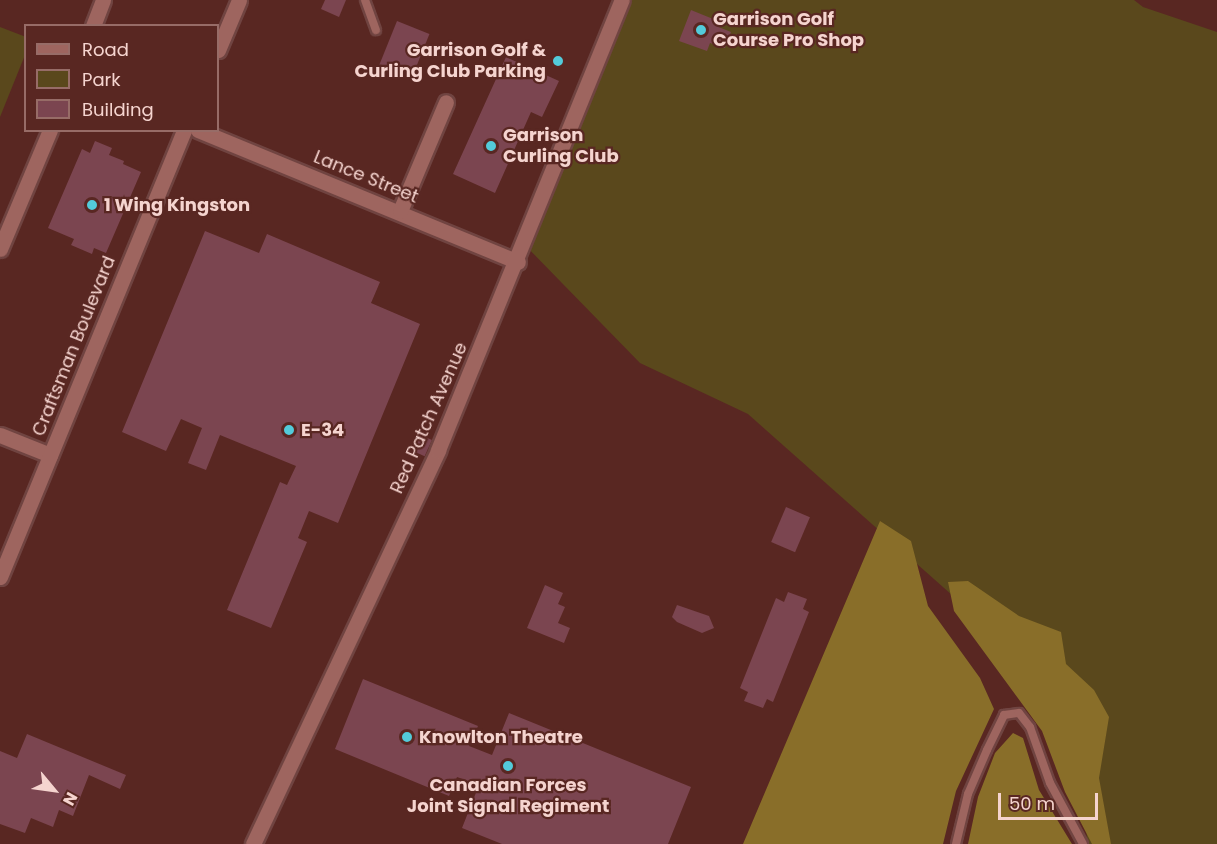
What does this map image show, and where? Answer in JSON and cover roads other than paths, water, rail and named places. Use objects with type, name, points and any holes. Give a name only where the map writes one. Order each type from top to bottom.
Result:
[{"type":"street","points":[[94,24],[103,0]]},
{"type":"street","points":[[219,48],[239,0]]},
{"type":"street","name":"Red Patch Avenue","points":[[253,844],[438,450],[518,262],[622,0]]},
{"type":"street","points":[[400,211],[446,102]]},
{"type":"street","points":[[0,249],[49,132]]},
{"type":"street","name":"Craftsman Boulevard","points":[[0,577],[183,132]]},
{"type":"street","name":"Lance Street","points":[[203,132],[400,211],[518,262]]},
{"type":"street","points":[[0,435],[51,455]]},
{"type":"lane","points":[[365,0],[376,30]]},
{"type":"lane","points":[[956,844],[968,794],[987,750],[1004,715],[1019,713],[1030,727],[1050,783],[1083,844]]},
{"type":"place","name":"Garrison Golf Course Pro Shop","points":[[701,30]]},
{"type":"place","name":"Garrison Golf & Curling Club Parking","points":[[558,61]]},
{"type":"place","name":"Garrison Curling Club","points":[[491,146]]},
{"type":"place","name":"1 Wing Kingston","points":[[92,205]]},
{"type":"place","name":"E-34","points":[[289,430]]},
{"type":"place","name":"Knowlton Theatre","points":[[407,737]]},
{"type":"place","name":"Canadian Forces Joint Signal Regiment","points":[[508,766]]}]
